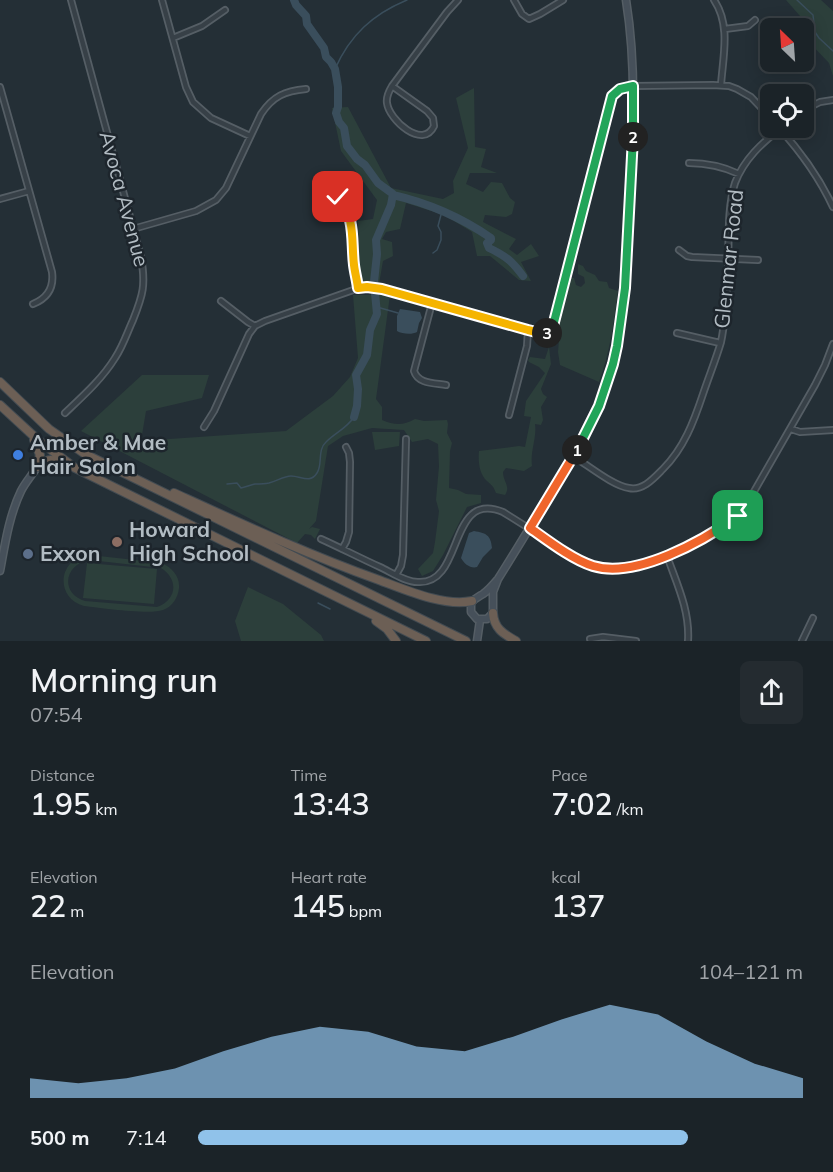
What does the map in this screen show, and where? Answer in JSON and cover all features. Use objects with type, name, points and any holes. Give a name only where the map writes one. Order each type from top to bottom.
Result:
[{"type":"highway","points":[[0,382],[49,429],[99,462],[466,641]]},
{"type":"highway","points":[[0,405],[30,433],[75,468]]},
{"type":"highway","points":[[49,429],[86,452],[308,554],[427,597],[458,603],[472,601]]},
{"type":"highway","points":[[30,433],[40,455],[37,466]]},
{"type":"highway","points":[[37,466],[48,459],[54,459],[75,468],[426,641]]},
{"type":"highway","points":[[341,600],[381,624],[396,641]]},
{"type":"highway","points":[[493,613],[498,629],[516,641]]},
{"type":"main road","points":[[498,579],[493,592],[493,613],[488,619],[480,620],[474,617],[470,607],[472,601],[481,596],[498,579],[574,457],[599,406],[613,364],[621,328],[633,128],[633,86],[626,0]]},
{"type":"main road","points":[[0,571],[4,533],[22,490],[37,466]]},
{"type":"main road","points":[[481,596],[488,597],[492,602]]},
{"type":"main road","points":[[477,641],[480,620]]},
{"type":"street","name":"Avoca Avenue","points":[[65,413],[99,379],[116,357],[143,294],[144,283],[144,272],[133,228],[71,0]]},
{"type":"street","points":[[162,0],[186,87],[193,102],[211,118],[250,136]]},
{"type":"street","points":[[392,86],[427,111],[434,126],[430,133],[422,136],[412,133],[394,118],[387,103],[389,92],[392,86],[447,12],[458,0]]},
{"type":"street","points":[[514,0],[522,14],[529,19],[563,0]]},
{"type":"street","points":[[714,0],[721,13],[725,29],[721,85]]},
{"type":"street","points":[[173,38],[202,26],[225,10]]},
{"type":"street","points":[[725,29],[748,26],[755,20]]},
{"type":"street","points":[[204,427],[255,326],[358,288],[382,289],[528,330],[548,333],[553,326],[612,96],[620,89],[633,86],[721,85],[744,92],[760,105]]},
{"type":"street","points":[[0,89],[52,272],[51,286],[46,296],[33,304]]},
{"type":"street","points":[[133,228],[196,211],[216,200],[226,188],[261,114],[270,102],[292,90],[306,89]]},
{"type":"street","points":[[814,105],[833,100]]},
{"type":"street","name":"Glenmar Road","points":[[574,457],[623,486],[636,488],[648,483],[668,465],[682,445],[693,424],[720,343],[726,308],[732,196],[739,174],[751,155],[769,138]]},
{"type":"street","points":[[788,138],[809,164],[833,207]]},
{"type":"street","points":[[689,163],[718,165],[739,174]]},
{"type":"street","points":[[0,199],[29,191]]},
{"type":"street","points":[[326,193],[338,197],[351,219],[358,288]]},
{"type":"street","points":[[679,250],[687,256],[758,260]]},
{"type":"street","points":[[221,301],[255,326]]},
{"type":"street","points":[[432,303],[414,371],[420,380],[446,385]]},
{"type":"street","points":[[509,415],[527,346],[528,330]]},
{"type":"street","points":[[677,333],[720,343]]},
{"type":"street","points":[[321,539],[396,575],[419,583],[432,580],[446,567],[466,520],[482,510],[496,509],[585,564],[602,568],[619,568],[667,556],[710,534],[738,516],[791,429],[833,345]]},
{"type":"street","points":[[791,429],[800,432],[833,430]]},
{"type":"street","points":[[396,575],[403,555],[406,439]]},
{"type":"street","points":[[342,549],[349,532],[350,462],[346,447]]},
{"type":"street","points":[[667,556],[686,609],[688,641]]},
{"type":"street","points":[[802,641],[813,618]]},
{"type":"street","points":[[590,639],[603,637],[636,641]]},
{"type":"green space","points":[[786,0],[821,0],[833,11],[833,76],[829,63],[814,47],[814,18],[799,18],[800,16]]},
{"type":"green space","points":[[474,88],[475,147],[486,149],[481,167],[497,173],[470,173],[466,184],[483,192],[491,182],[502,183],[510,198],[515,202],[512,214],[506,217],[485,215],[483,222],[516,239],[509,249],[517,255],[531,244],[539,256],[521,262],[531,281],[519,280],[490,256],[477,256],[472,232],[444,215],[406,203],[400,229],[386,232],[382,239],[392,242],[393,256],[383,261],[379,284],[360,283],[358,221],[373,219],[377,200],[341,151],[332,108],[348,107],[391,188],[443,199],[454,193],[453,181],[468,148],[456,98]]},
{"type":"green space","points":[[578,264],[595,275],[599,281],[607,282],[609,288],[618,291],[609,348],[599,382],[560,365],[556,326],[568,278],[574,278],[576,285],[581,287],[585,283],[584,277],[578,274]]},
{"type":"green space","points":[[353,295],[390,295],[376,399],[382,407],[382,420],[398,424],[415,419],[447,420],[447,433],[452,443],[449,488],[466,494],[481,495],[481,503],[467,507],[433,571],[422,576],[418,569],[433,553],[439,511],[436,500],[438,444],[428,439],[412,442],[404,430],[372,428],[343,436],[328,446],[316,521],[309,529],[312,527],[320,529],[315,539],[305,534],[297,543],[81,431],[142,375],[209,375],[202,398],[146,411],[141,441],[286,431],[333,396],[350,377],[358,358]]},
{"type":"green space","points":[[549,347],[551,364],[541,389],[547,397],[541,407],[543,420],[541,425],[535,424],[532,466],[524,471],[506,468],[503,472],[507,492],[505,495],[496,493],[481,471],[479,451],[525,447],[531,417],[524,416],[526,401],[545,373],[528,360],[530,357],[545,359]]},
{"type":"green space","points":[[372,432],[400,432],[399,446],[375,450]]},
{"type":"green space","points":[[90,555],[162,563],[177,576],[179,588],[174,602],[163,610],[148,612],[84,606],[74,602],[64,587],[64,578],[71,563],[79,557]],"holes":[[[90,560],[161,568],[171,578],[173,589],[169,600],[157,607],[85,601],[71,592],[68,579],[75,567]]]},
{"type":"green space","points":[[87,563],[157,569],[154,604],[83,598]]},
{"type":"green space","points":[[248,587],[283,604],[321,635],[324,641],[241,641],[235,621]]},
{"type":"water","points":[[400,309],[420,312],[422,318],[417,332],[407,334],[397,331],[397,316]]},
{"type":"water","points":[[474,531],[487,535],[492,548],[477,567],[468,566],[461,558],[469,533]]},
{"type":"waterway","points":[[294,0],[306,16],[307,24],[335,69],[338,87],[336,113],[344,128],[347,146],[378,183],[393,194],[391,205],[376,240],[374,282]]},
{"type":"waterway","points":[[335,69],[348,46],[364,27],[384,12],[407,0]]},
{"type":"waterway","points":[[797,0],[813,15],[815,32],[833,51]]},
{"type":"waterway","points":[[393,195],[432,207],[480,231],[491,238],[487,243],[489,248],[508,259],[523,276]]},
{"type":"waterway","points":[[433,253],[437,250],[441,240],[438,226],[442,211]]},
{"type":"waterway","points":[[354,417],[358,389],[356,375],[367,355],[370,330],[377,314],[375,293]]},
{"type":"waterway","points":[[377,307],[398,313]]},
{"type":"waterway","points":[[227,484],[237,483],[241,488],[269,483],[288,476],[311,478],[319,469],[323,445],[354,417]]},
{"type":"waterway","points":[[318,603],[330,609]]},
{"type":"place","name":"Amber & Mae Hair Salon","points":[[18,455]]},
{"type":"place","name":"Howard High School","points":[[117,542]]},
{"type":"place","name":"Exxon","points":[[28,554]]},
{"type":"route","points":[[338,197],[351,219],[358,288],[382,289],[528,330],[548,333],[553,326],[612,96],[624,87],[633,86],[633,138],[625,288],[621,328],[613,364],[599,406],[574,457],[530,528],[585,564],[610,569],[648,562],[680,551],[738,516]]}]
